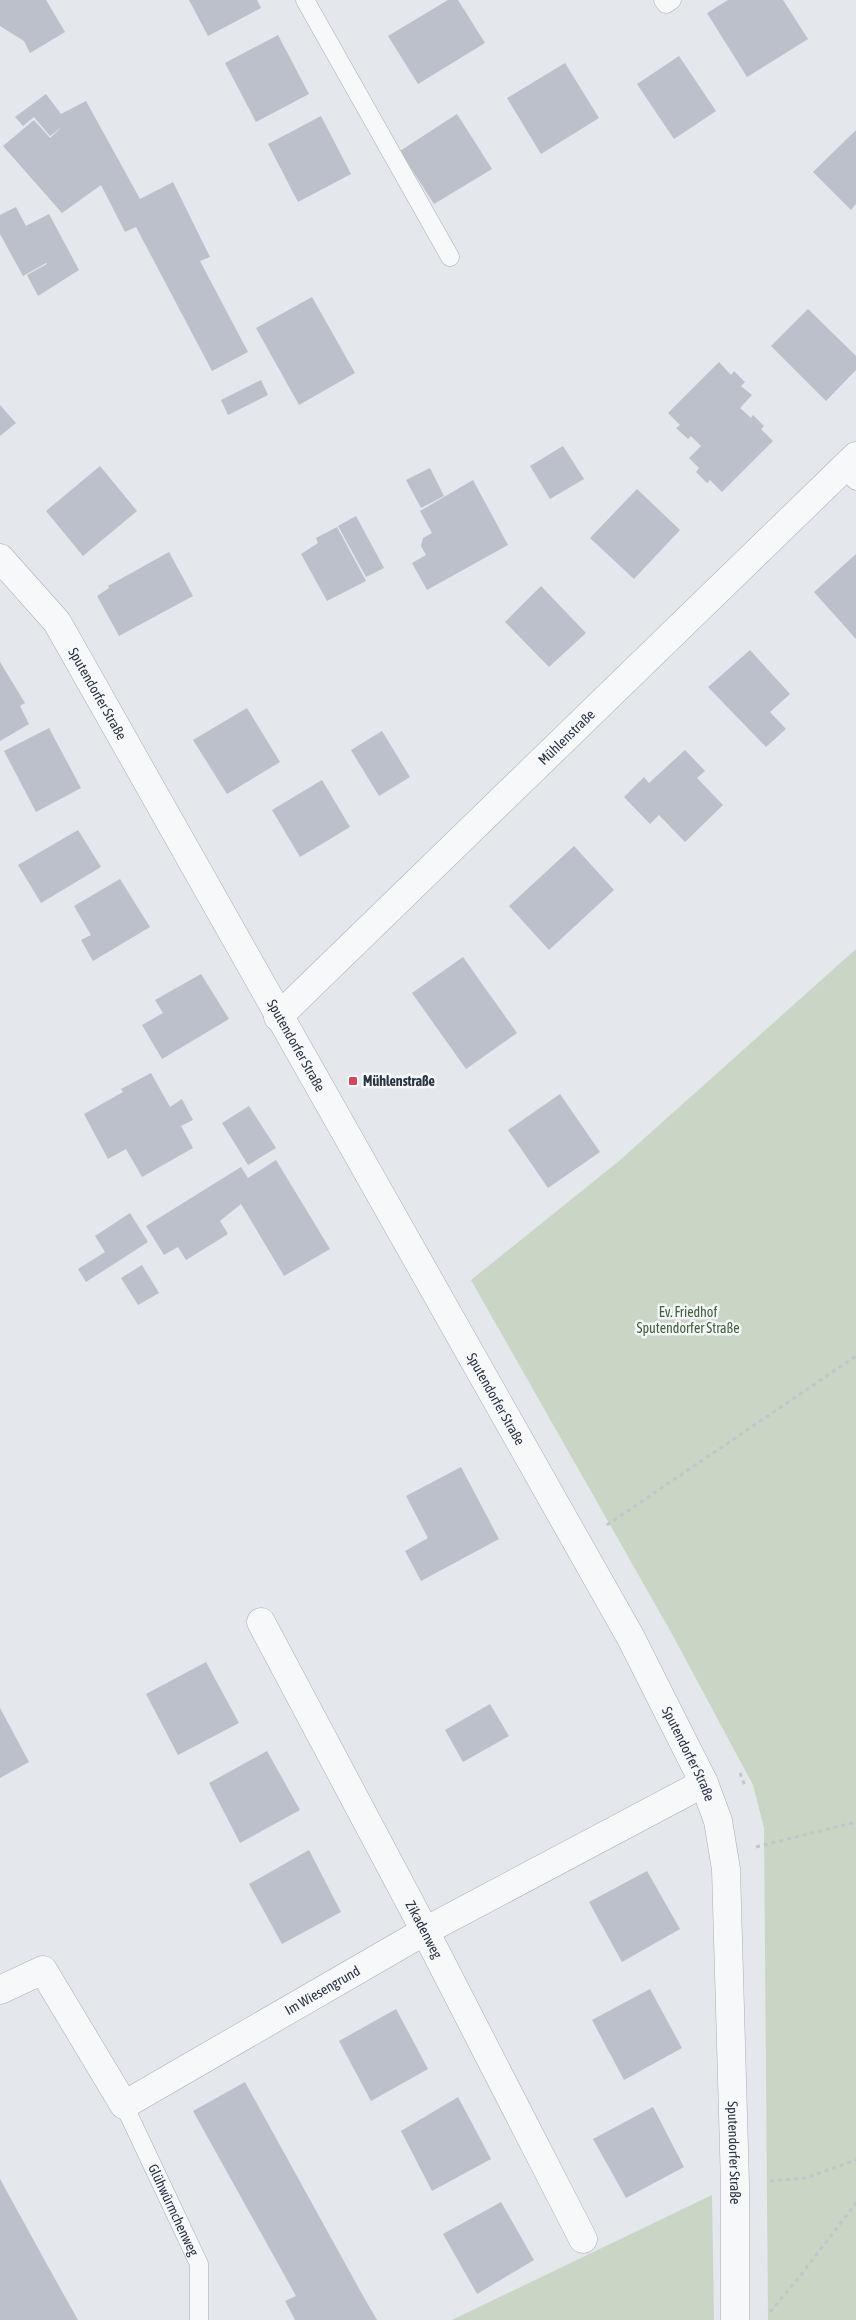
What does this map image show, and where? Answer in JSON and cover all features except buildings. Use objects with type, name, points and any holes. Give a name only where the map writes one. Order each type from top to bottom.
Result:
[{"type":"street","name":"Mühlenstraße","points":[[278,1017],[852,468]]},
{"type":"street","name":"Sputendorfer Straße","points":[[0,558],[57,622],[278,1017],[631,1638],[704,1783],[718,1821],[726,1869],[735,2184],[735,2320]]},
{"type":"street","name":"Zikadenweg","points":[[261,1622],[425,1931],[583,2239]]},
{"type":"street","name":"Im Wiesengrund","points":[[124,2105],[425,1931],[704,1783]]},
{"type":"street","points":[[0,1990],[43,1970],[124,2105]]},
{"type":"lane","points":[[305,0],[450,257]]},
{"type":"lane","points":[[663,0],[666,4],[672,0]]},
{"type":"lane","name":"Glühwürmchenweg","points":[[124,2105],[199,2264],[199,2320]]},
{"type":"path","points":[[602,1528],[856,1356]]},
{"type":"path","points":[[756,1847],[856,1822]]},
{"type":"path","points":[[769,2181],[806,2178],[856,2160]]},
{"type":"path","points":[[769,2313],[856,2203]]},
{"type":"green space","name":"Ev. Friedhof Sputendorfer Straße","points":[[856,949],[856,2320],[768,2320],[764,1828],[753,1785],[672,1634],[471,1280],[619,1161]]},
{"type":"green space","points":[[712,2195],[714,2320],[452,2320]]},
{"type":"place","name":"Mühlenstraße","points":[[353,1081]]}]
